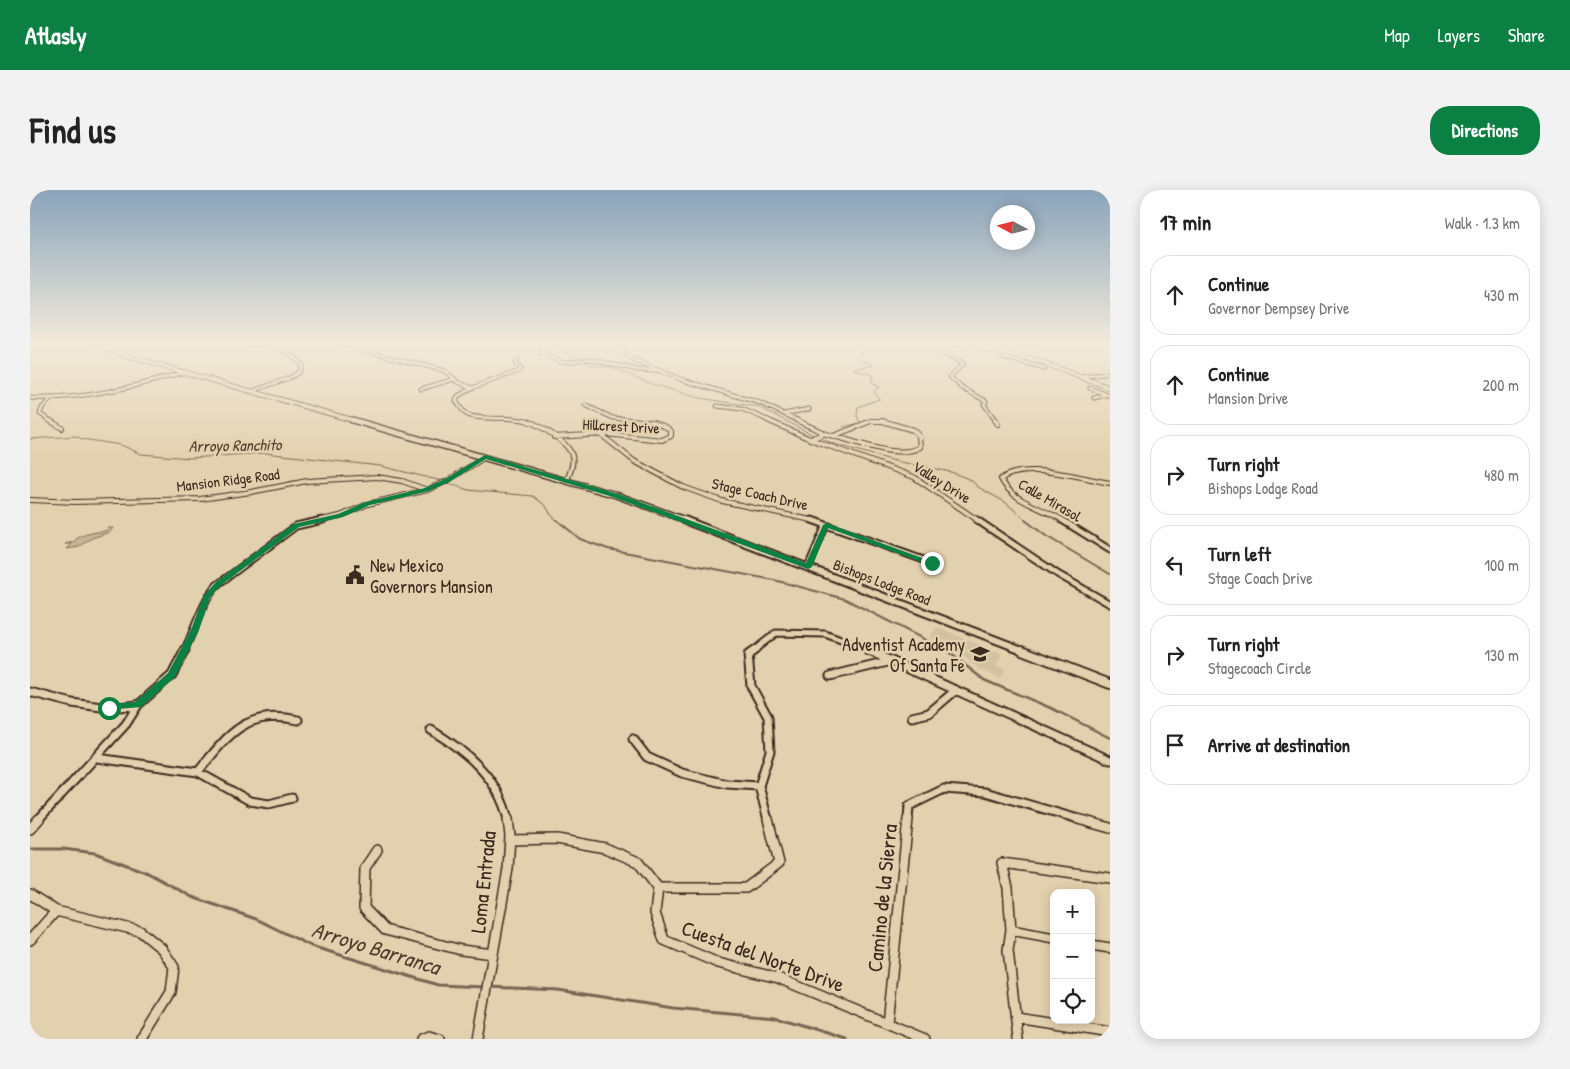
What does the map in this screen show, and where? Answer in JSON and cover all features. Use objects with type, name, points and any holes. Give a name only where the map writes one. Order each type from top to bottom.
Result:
[{"type":"street","points":[[30,398],[52,398],[144,384]]},
{"type":"street","name":"Bishops Lodge Road","points":[[227,384],[567,480],[658,510],[1110,684]]},
{"type":"street","points":[[253,391],[273,384]]},
{"type":"street","points":[[421,389],[439,384]]},
{"type":"street","points":[[463,384],[472,388]]},
{"type":"street","points":[[484,384],[458,396],[456,401],[466,414],[473,417],[526,420],[554,437]]},
{"type":"street","points":[[698,384],[757,402],[821,434],[836,435],[899,452],[913,452],[920,447],[918,436],[913,430],[882,421],[872,420],[836,435]]},
{"type":"street","points":[[956,384],[975,397],[974,400],[984,404],[998,424]]},
{"type":"street","points":[[1090,388],[1110,396]]},
{"type":"street","points":[[1094,398],[1105,395]]},
{"type":"street","points":[[52,398],[42,408],[40,414],[44,418],[59,424],[62,428]]},
{"type":"street","name":"Hillcrest Drive","points":[[554,437],[599,434],[662,440],[669,439],[672,435],[670,430],[664,426],[642,421],[614,419],[585,405]]},
{"type":"street","name":"Valley Drive","points":[[717,406],[742,409],[810,439],[918,478],[1059,575],[1110,604]]},
{"type":"street","points":[[784,414],[809,409]]},
{"type":"street","name":"Stage Coach Drive","points":[[599,434],[664,480],[720,500],[762,510],[806,516],[826,525],[808,567]]},
{"type":"street","points":[[810,439],[821,434]]},
{"type":"street","name":"Hillcrest Drive","points":[[554,437],[572,454],[573,463],[567,480]]},
{"type":"street","points":[[30,829],[97,758],[126,724],[138,705],[172,675],[195,630],[207,597],[217,585],[296,526],[340,516],[368,504],[427,490],[485,457]]},
{"type":"street","name":"Calle Mirasol","points":[[1110,483],[1023,471],[1006,474],[1001,479],[1003,484],[1011,491],[1034,506],[1055,515],[1110,550]]},
{"type":"street","name":"Mansion Ridge Road","points":[[30,500],[76,502],[200,499],[251,492],[307,481],[377,476],[402,480],[427,490]]},
{"type":"street","points":[[826,525],[932,563]]},
{"type":"street","points":[[510,840],[557,840],[605,848],[638,862],[658,888],[746,888],[779,864],[759,786],[770,751],[768,718],[751,686],[748,654],[776,633],[825,634],[892,660],[1110,760]]},
{"type":"street","points":[[830,676],[892,660]]},
{"type":"street","points":[[912,717],[929,713],[956,690]]},
{"type":"street","points":[[30,692],[72,703],[109,708],[138,705]]},
{"type":"street","points":[[198,772],[225,740],[254,718],[271,716],[298,720]]},
{"type":"street","name":"Loma Entrada","points":[[431,730],[456,745],[481,767],[496,789],[508,817],[510,840],[507,871],[478,1039]]},
{"type":"street","points":[[633,738],[647,757],[682,773],[727,784],[759,786]]},
{"type":"street","points":[[97,758],[198,772],[250,801],[269,804],[292,798]]},
{"type":"street","name":"Camino de la Sierra","points":[[887,1023],[909,806],[944,789],[985,792],[1110,828]]},
{"type":"street","points":[[377,850],[365,868],[364,908],[385,930],[461,950],[494,954]]},
{"type":"street","points":[[1018,1039],[1008,950],[1011,930],[1008,888],[1002,863],[1110,878]]},
{"type":"street","name":"Cuesta del Norte Drive","points":[[658,888],[654,914],[664,940],[718,962],[778,978],[925,1039]]},
{"type":"street","points":[[30,894],[56,911],[140,931],[162,948],[174,967],[171,992],[142,1039]]},
{"type":"street","points":[[30,940],[56,911]]},
{"type":"street","points":[[1011,930],[1050,937]]},
{"type":"street","points":[[1095,946],[1110,948]]},
{"type":"street","points":[[1016,1017],[1110,1032]]},
{"type":"street","points":[[421,1039],[429,1036],[440,1039]]},
{"type":"shaded area","points":[[108,528],[113,528],[110,532],[92,538],[79,547],[67,549],[72,544],[65,544],[74,542],[86,534],[105,531]]},
{"type":"shaded area","name":"Adventist Academy Of Santa Fe","points":[[937,627],[999,653],[1001,657],[996,666],[1005,670],[1000,678],[979,669],[953,648],[930,637]]},
{"type":"waterway","points":[[651,384],[699,398],[759,407],[815,436]]},
{"type":"waterway","points":[[843,427],[860,423],[857,416],[858,407],[879,399],[874,392],[879,387],[872,384]]},
{"type":"waterway","name":"Arroyo Ranchito","points":[[30,439],[76,436],[82,439],[121,445],[141,454],[190,458],[265,453],[380,466],[442,481]]},
{"type":"waterway","points":[[819,437],[834,444],[895,461],[951,472],[971,480],[978,487],[1005,502],[1027,521]]},
{"type":"waterway","points":[[448,483],[468,490],[533,496],[546,506],[551,515],[558,521]]},
{"type":"waterway","points":[[557,520],[580,539],[608,549],[774,580],[845,599],[947,651]]},
{"type":"waterway","points":[[1025,520],[1046,536],[1110,574]]},
{"type":"waterway","points":[[946,650],[984,680],[1053,709],[1110,738]]},
{"type":"waterway","name":"Arroyo Barranca","points":[[30,849],[63,849],[95,853],[148,873],[192,897],[256,919],[311,946],[438,985],[484,987]]},
{"type":"waterway","name":"Arroyo Barranca","points":[[489,987],[558,990],[673,1008],[775,1017],[847,1039]]},
{"type":"place","name":"New Mexico Governors Mansion","points":[[355,575]]},
{"type":"place","name":"Adventist Academy Of Santa Fe","points":[[980,654]]},
{"type":"route","points":[[109,708],[138,705],[172,675],[195,630],[207,597],[217,585],[296,526],[307,522],[334,518],[368,504],[427,490],[485,457],[616,495],[808,567],[826,525],[932,563]]}]
